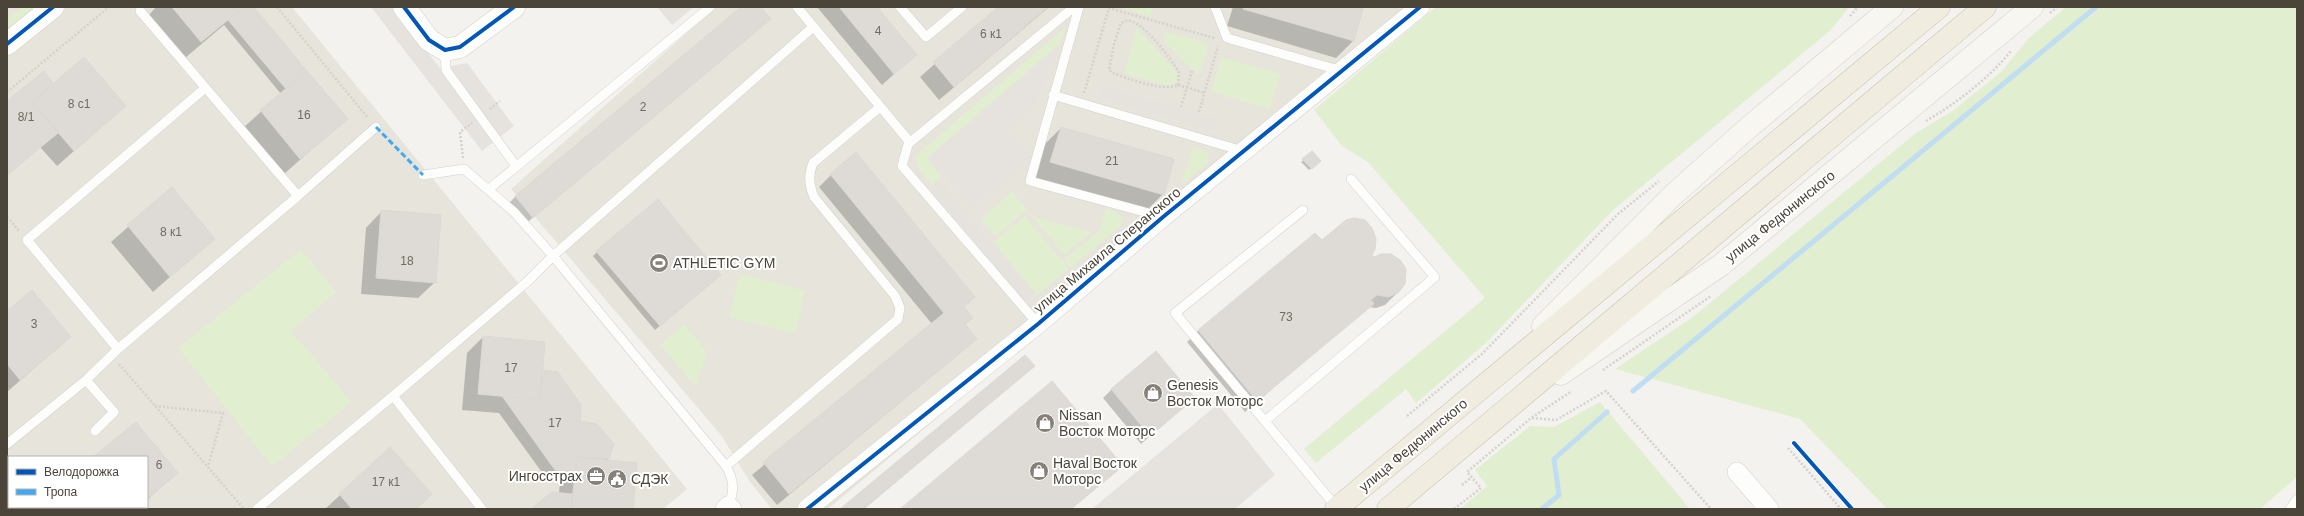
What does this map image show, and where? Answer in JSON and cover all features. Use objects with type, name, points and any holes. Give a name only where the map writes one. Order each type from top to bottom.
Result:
[{"type":"highway","name":"улица Федюнинского","points":[[1336,508],[1939,7]]},
{"type":"highway","name":"улица Федюнинского","points":[[1388,509],[1513,406],[1760,195],[1985,7]]},
{"type":"main road","name":"улица Федюнинского","points":[[1490,381],[1672,196],[1748,128],[1892,7]]},
{"type":"main road","name":"улица Федюнинского","points":[[1513,406],[1679,295],[1721,264],[2032,7]]},
{"type":"street","points":[[7,44],[53,7]]},
{"type":"street","points":[[404,7],[429,40],[445,50],[460,47],[514,7]]},
{"type":"street","name":"улица Михаила Сперанского","points":[[807,509],[1038,324],[1163,217],[1420,7]]},
{"type":"street","points":[[1737,472],[1769,509]]},
{"type":"lane","points":[[489,189],[710,7]]},
{"type":"lane","points":[[796,7],[909,141],[902,166],[1038,324]]},
{"type":"lane","points":[[900,7],[926,37],[962,7]]},
{"type":"lane","points":[[908,144],[1074,7]]},
{"type":"lane","points":[[1079,7],[1053,94],[1030,181],[1163,217]]},
{"type":"lane","points":[[1215,7],[1227,38],[1342,71]]},
{"type":"lane","points":[[140,11],[204,89],[298,196]]},
{"type":"lane","points":[[257,509],[528,282],[553,256],[813,27]]},
{"type":"lane","points":[[445,50],[446,70],[516,166]]},
{"type":"lane","points":[[114,352],[27,240],[204,89]]},
{"type":"lane","points":[[1053,94],[1244,151]]},
{"type":"lane","points":[[726,466],[898,319],[900,308],[895,296],[814,197],[809,185],[809,173],[813,163],[880,107]]},
{"type":"lane","points":[[7,444],[86,380],[114,352],[298,196],[376,127]]},
{"type":"lane","points":[[423,175],[464,169],[514,212],[553,256],[726,466],[733,478],[734,487],[729,508]]},
{"type":"lane","points":[[1264,421],[1435,277],[1352,179]]},
{"type":"lane","points":[[1303,210],[1175,313],[1336,508]]},
{"type":"lane","points":[[86,380],[114,412],[95,431]]},
{"type":"lane","points":[[393,396],[482,509]]},
{"type":"lane","points":[[2290,509],[2297,499]]},
{"type":"path","points":[[7,92],[109,7]]},
{"type":"path","points":[[277,7],[376,127]]},
{"type":"path","points":[[1178,85],[1179,72],[1149,35],[1136,22],[1128,20],[1122,23],[1114,44],[1109,70],[1113,74],[1144,83],[1171,88],[1178,85],[1204,93]]},
{"type":"path","points":[[1199,112],[1220,40]]},
{"type":"path","points":[[1181,107],[1192,71]]},
{"type":"path","points":[[464,169],[460,132],[500,101]]},
{"type":"path","points":[[7,216],[27,240]]},
{"type":"path","points":[[114,352],[155,406],[244,509]]},
{"type":"path","points":[[1531,418],[1556,420],[1606,391],[1711,509]]},
{"type":"path","points":[[155,406],[223,413],[208,467]]},
{"type":"path","points":[[1788,448],[1841,509]]},
{"type":"path","points":[[1454,509],[1481,488],[1472,478],[1462,485]]},
{"type":"shaded area","points":[[7,7],[292,7],[687,489],[663,509],[7,509]]},
{"type":"shaded area","points":[[371,7],[392,7],[440,68],[467,63],[514,126],[482,151]]},
{"type":"shaded area","points":[[657,7],[694,7],[672,25]]},
{"type":"shaded area","points":[[716,7],[1429,7],[828,509],[772,509],[750,482],[721,435],[511,189]]},
{"type":"shaded area","points":[[1060,45],[1034,109],[1008,130],[1032,158],[973,210],[929,157]]},
{"type":"shaded area","points":[[1101,85],[1219,119],[1215,131],[1097,98]]},
{"type":"shaded area","points":[[944,183],[1034,296],[1025,304],[934,191]]},
{"type":"shaded area","points":[[1218,404],[1275,475],[1235,509],[1092,509]]},
{"type":"green space","points":[[22,7],[36,7],[7,31],[7,19]]},
{"type":"green space","points":[[1118,7],[1153,7],[1150,16]]},
{"type":"green space","points":[[1436,7],[1849,7],[1831,30],[1612,211],[1486,343],[1416,403],[1406,389],[1316,463],[1304,449],[1485,298],[1368,162],[1342,146],[1314,110]]},
{"type":"green space","points":[[2066,7],[2297,7],[2297,477],[2260,509],[1887,509],[1800,419],[1615,369],[1693,317],[1916,133],[1951,112],[2001,72],[2029,38]]},
{"type":"green space","points":[[1066,27],[1062,42],[927,158],[941,177],[932,185],[917,166],[915,156]]},
{"type":"green space","points":[[1137,28],[1178,74],[1176,82],[1169,86],[1124,74]]},
{"type":"green space","points":[[1168,32],[1204,42],[1208,46],[1200,72],[1196,73],[1166,43],[1163,36]]},
{"type":"green space","points":[[1221,57],[1281,74],[1270,109],[1211,92]]},
{"type":"green space","points":[[1193,147],[1204,151],[1208,155],[1208,163],[1181,185]]},
{"type":"green space","points":[[1012,192],[1027,209],[996,236],[981,219]]},
{"type":"green space","points":[[1106,209],[1115,211],[1123,219],[1122,225],[1071,268],[1064,259],[1099,231]]},
{"type":"green space","points":[[1025,216],[1069,269],[1037,295],[993,242]]},
{"type":"green space","points":[[1032,216],[1092,232],[1064,255]]},
{"type":"green space","points":[[301,249],[336,292],[291,331],[352,402],[272,466],[178,348]]},
{"type":"green space","points":[[740,274],[805,291],[795,333],[729,317]]},
{"type":"green space","points":[[684,324],[707,352],[696,387],[660,345]]},
{"type":"green space","points":[[1600,402],[1690,509],[1460,509],[1487,486],[1475,470],[1530,426],[1554,427]]},
{"type":"building","points":[[172,7],[244,7],[201,42]]},
{"type":"building","points":[[244,7],[254,7],[307,71],[286,89],[228,20]]},
{"type":"building","points":[[741,7],[761,7],[771,19],[533,218],[515,196]]},
{"type":"building","points":[[839,7],[877,7],[917,55],[894,74]]},
{"type":"building","points":[[998,7],[1048,7],[954,87],[933,62]]},
{"type":"building","points":[[1244,7],[1357,7],[1363,9],[1354,41],[1243,9]]},
{"type":"building","points":[[84,57],[126,106],[74,151],[32,102]]},
{"type":"building","points":[[44,71],[53,83],[32,102],[58,133],[7,175],[7,101]]},
{"type":"building","points":[[307,71],[348,119],[300,159],[260,110]]},
{"type":"building","points":[[1061,127],[1174,159],[1164,195],[1050,162]]},
{"type":"building","points":[[1312,151],[1321,161],[1312,169],[1302,159]]},
{"type":"building","points":[[856,152],[975,297],[964,307],[973,318],[965,324],[977,339],[789,494],[763,462],[944,313],[830,174]]},
{"type":"building","points":[[172,187],[215,239],[170,277],[127,225]]},
{"type":"building","name":"ATHLETIC GYM","points":[[658,199],[721,275],[660,326],[596,251]]},
{"type":"building","points":[[381,210],[441,215],[436,283],[376,278]]},
{"type":"building","points":[[1354,218],[1365,220],[1372,228],[1376,239],[1375,249],[1372,255],[1374,257],[1381,254],[1391,254],[1400,260],[1406,269],[1405,284],[1398,293],[1388,297],[1377,295],[1371,300],[1374,304],[1257,401],[1198,330],[1315,233],[1322,240],[1346,220]]},
{"type":"building","points":[[32,290],[71,337],[20,380],[7,364],[7,311]]},
{"type":"building","points":[[483,336],[545,342],[540,400],[478,394]]},
{"type":"building","name":"Genesis Восток Моторс","points":[[1156,351],[1195,398],[1150,436],[1111,389]]},
{"type":"building","points":[[1025,355],[1035,366],[863,509],[840,509]]},
{"type":"building","points":[[542,370],[558,372],[581,405],[580,421],[597,424],[614,444],[609,459],[577,457],[575,473],[555,470],[502,396],[540,400]]},
{"type":"building","name":"Nissan Восток Моторс","points":[[1052,381],[1123,466],[1071,509],[900,509]]},
{"type":"building","points":[[136,422],[178,473],[148,498],[148,456],[94,456]]},
{"type":"building","points":[[390,447],[432,494],[416,509],[352,509],[339,494]]},
{"type":"building","points":[[577,457],[637,463],[633,509],[571,509]]},
{"type":"building","points":[[552,492],[572,494],[571,509],[531,509]]},
{"type":"waterway","points":[[1633,391],[2096,7]]},
{"type":"waterway","points":[[1542,509],[1559,495],[1554,459],[1607,412]]},
{"type":"marked path","points":[[376,127],[423,175]]},
{"type":"cycle path","points":[[7,44],[53,7]]},
{"type":"cycle path","points":[[404,7],[429,40],[445,50],[460,47],[514,7]]},
{"type":"cycle path","points":[[807,509],[1038,324],[1163,217],[1420,7]]},
{"type":"cycle path","points":[[1794,443],[1852,509]]},
{"type":"place","name":"ATHLETIC GYM","points":[[659,263]]},
{"type":"place","name":"Genesis Восток Моторс","points":[[1153,393]]},
{"type":"place","name":"Nissan Восток Моторс","points":[[1045,423]]},
{"type":"place","name":"Haval Восток Моторс","points":[[1039,471]]},
{"type":"place","name":"Ингосстрах","points":[[596,476]]},
{"type":"place","name":"СДЭК","points":[[617,479]]}]
